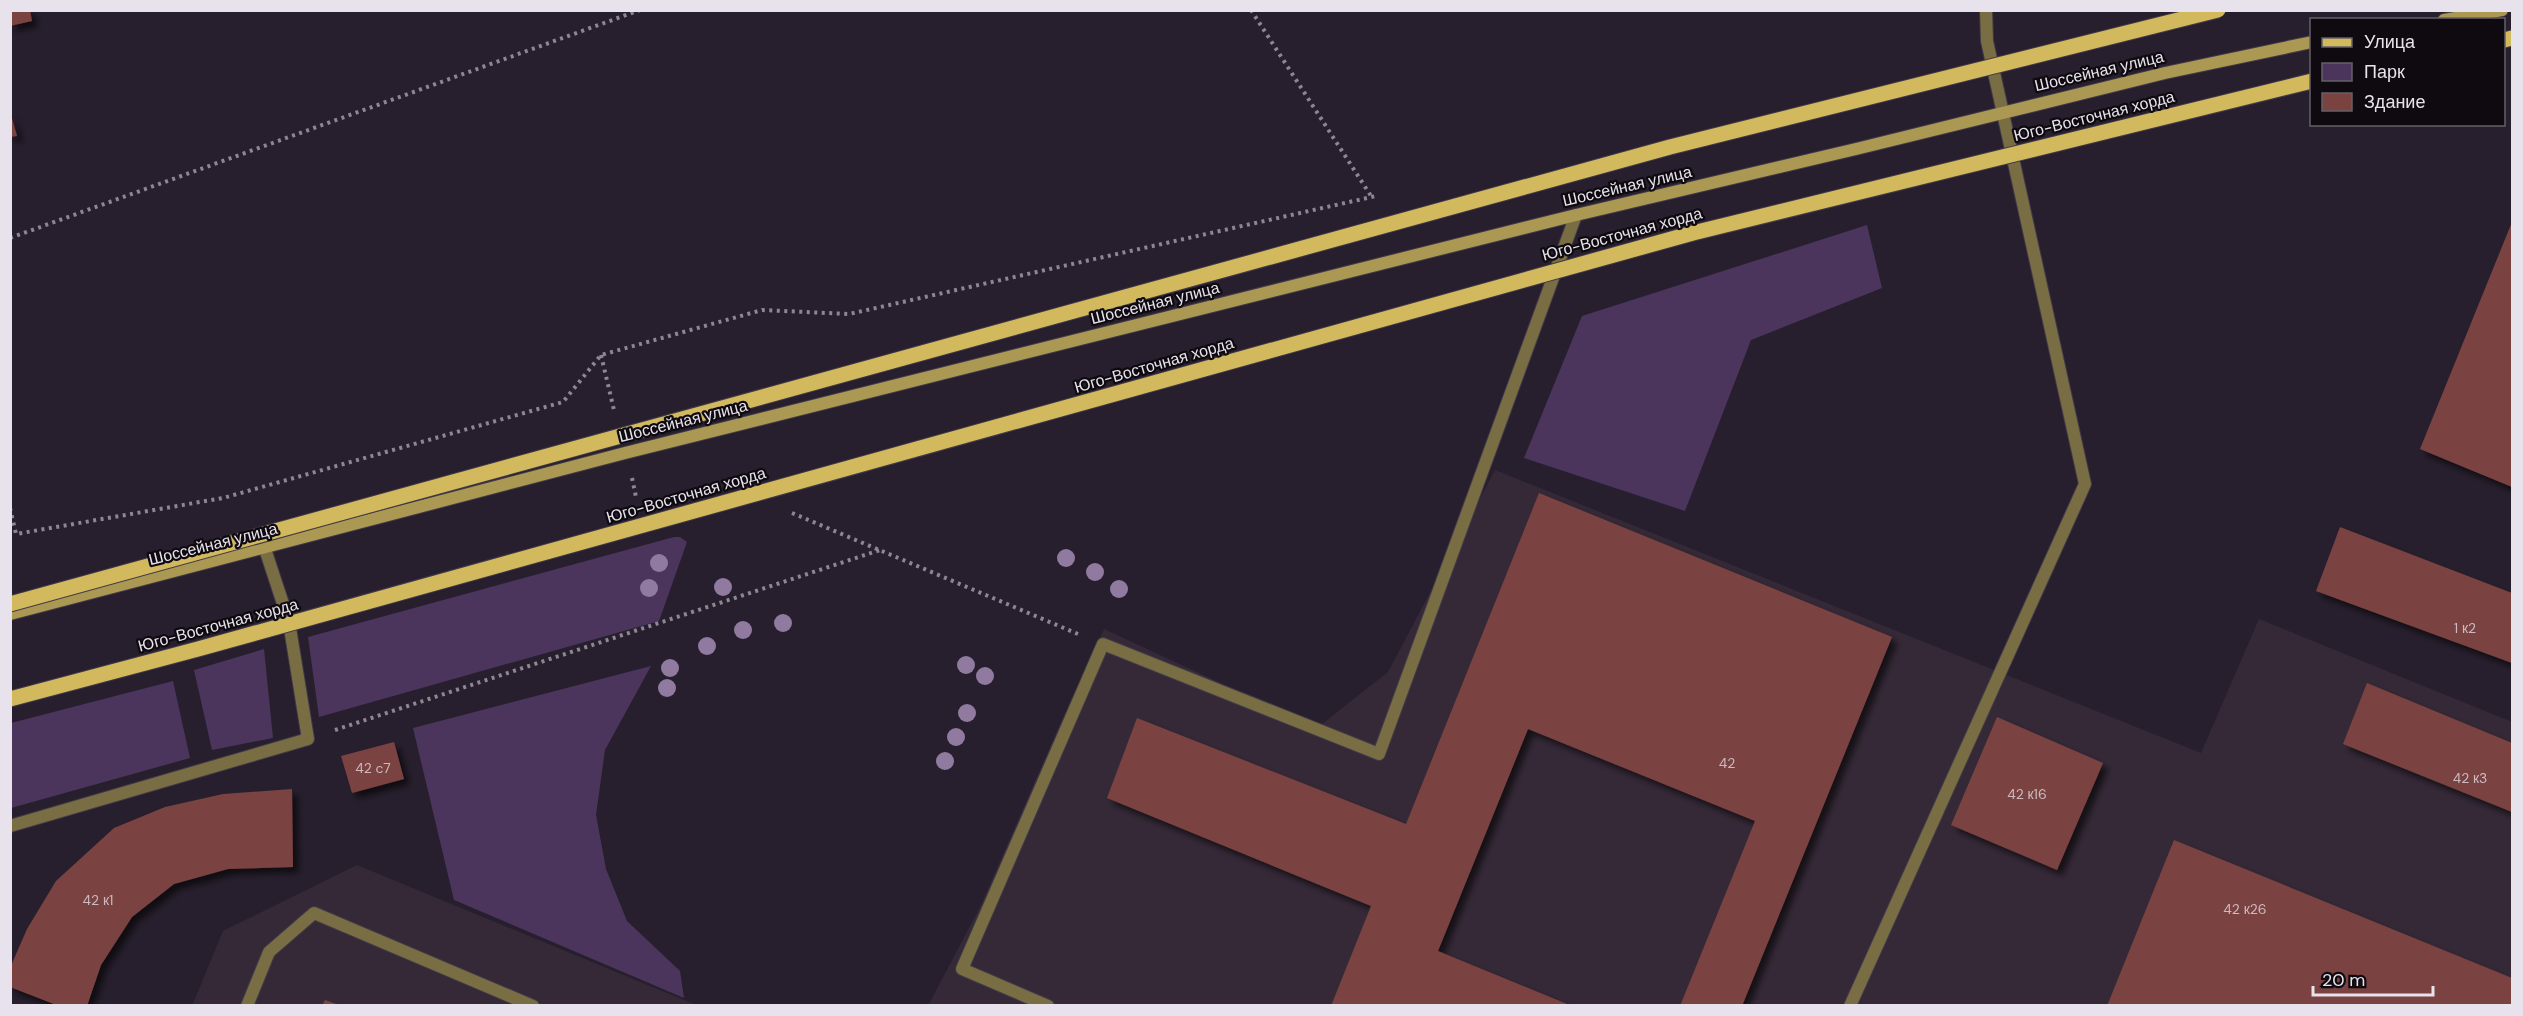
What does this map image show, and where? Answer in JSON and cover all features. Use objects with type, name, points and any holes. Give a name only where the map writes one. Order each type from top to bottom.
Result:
[{"type":"main road","points":[[10,604],[1670,147],[2218,10]]},
{"type":"main road","points":[[2456,18],[2502,10]]},
{"type":"main road","name":"Шоссейная улица","points":[[10,614],[625,453],[1576,215],[1856,149],[2003,111],[2310,42]]},
{"type":"main road","name":"Юго-Восточная хорда","points":[[10,699],[222,643],[1693,233],[2310,81]]},
{"type":"lane","points":[[1850,1005],[2085,484],[1987,41],[1986,10]]},
{"type":"lane","points":[[1048,1005],[962,969],[1103,644],[1378,754],[1576,215]]},
{"type":"lane","points":[[10,826],[308,739],[289,621],[265,549]]},
{"type":"lane","points":[[247,1005],[269,952],[314,913],[533,1005]]},
{"type":"path","points":[[10,238],[640,10]]},
{"type":"path","points":[[1251,10],[1377,206]]},
{"type":"path","points":[[10,508],[16,534],[223,498],[563,402],[601,355],[762,310],[849,314],[1388,193]]},
{"type":"path","points":[[782,509],[1103,644]]},
{"type":"path","points":[[308,739],[881,550]]},
{"type":"shaded area","points":[[1495,470],[2201,753],[2259,619],[2512,722],[2512,1005],[928,1006],[981,905],[1104,629],[1317,728],[1388,672]]},
{"type":"shaded area","points":[[357,865],[696,1005],[192,1006],[223,931]]},
{"type":"green space","points":[[1867,225],[1882,288],[1751,340],[1685,511],[1524,458],[1582,316]]},
{"type":"green space","points":[[680,537],[687,542],[659,621],[319,717],[308,637]]},
{"type":"green space","points":[[264,649],[273,738],[212,750],[194,670]]},
{"type":"green space","points":[[651,666],[605,750],[596,815],[606,869],[627,921],[680,971],[684,998],[454,900],[413,728]]},
{"type":"green space","points":[[173,681],[190,758],[11,808],[11,723]]},
{"type":"building","points":[[10,10],[30,10],[32,21],[10,26]]},
{"type":"building","points":[[10,111],[17,136],[10,137]]},
{"type":"building","points":[[2512,222],[2512,487],[2420,449]]},
{"type":"building","points":[[1539,493],[1892,637],[1742,1006],[1680,1006],[1755,821],[1528,729],[1438,951],[1572,1006],[1331,1006],[1371,906],[1107,798],[1137,718],[1406,824]]},
{"type":"building","points":[[2340,527],[2512,593],[2512,663],[2316,591]]},
{"type":"building","points":[[2367,683],[2512,743],[2512,812],[2343,744]]},
{"type":"building","points":[[1997,717],[2103,763],[2057,870],[1951,825]]},
{"type":"building","points":[[394,742],[404,779],[352,793],[341,756]]},
{"type":"building","points":[[292,789],[293,867],[228,869],[174,884],[132,917],[101,965],[87,1006],[59,1006],[10,987],[10,968],[27,929],[56,881],[114,828],[165,807],[223,794]]},
{"type":"building","points":[[2174,840],[2512,978],[2512,1006],[2107,1006]]},
{"type":"building","points":[[325,1000],[339,1005],[339,1006],[322,1006]]}]
